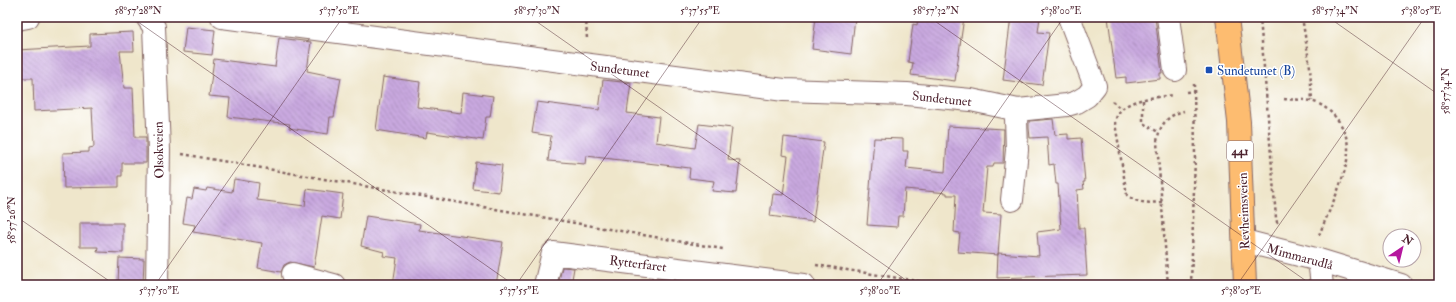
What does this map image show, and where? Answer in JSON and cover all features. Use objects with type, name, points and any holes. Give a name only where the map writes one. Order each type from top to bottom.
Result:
[{"type":"main road","name":"Revheimsveien","points":[[1227,17],[1239,122],[1245,285]]},
{"type":"street","points":[[17,19],[28,17]]},
{"type":"street","name":"Olsokveien","points":[[147,17],[154,27],[159,150],[157,285]]},
{"type":"street","name":"Sundetunet","points":[[222,17],[784,90],[907,94],[971,100],[1018,110],[1072,104],[1087,96],[1095,86],[1069,17]]},
{"type":"street","points":[[1168,17],[1184,74]]},
{"type":"street","points":[[1012,200],[1017,150],[1016,118],[1018,110]]},
{"type":"street","name":"Mimmarudlå","points":[[1244,241],[1320,260],[1401,285]]},
{"type":"street","name":"Rytterfaret","points":[[545,285],[553,253],[791,284]]},
{"type":"street","points":[[1320,260],[1322,285]]},
{"type":"street","points":[[305,280],[334,285]]},
{"type":"path","points":[[1260,17],[1276,218],[1278,226],[1282,228]]},
{"type":"path","points":[[1302,17],[1310,67],[1312,101]]},
{"type":"path","points":[[1184,74],[1195,91],[1195,156],[1191,285]]},
{"type":"path","points":[[1182,93],[1195,91]]},
{"type":"path","points":[[1162,202],[1144,203],[1134,201],[1127,195],[1115,123],[1116,116],[1121,108],[1128,104],[1175,94]]},
{"type":"path","points":[[1284,99],[1312,101],[1330,112],[1340,122],[1346,135],[1348,151],[1346,166],[1317,240],[1320,260]]},
{"type":"path","points":[[1144,100],[1143,123],[1158,132]]},
{"type":"path","points":[[1168,285],[1157,142],[1158,132],[1169,117],[1184,111]]},
{"type":"path","points":[[159,150],[726,249]]},
{"type":"path","points":[[808,263],[942,285]]},
{"type":"building","points":[[816,17],[855,17],[851,54],[812,49]]},
{"type":"building","points":[[918,17],[964,17],[955,81],[911,75],[913,63],[908,62],[913,24],[917,25]]},
{"type":"building","points":[[1011,17],[1040,17],[1038,32],[1049,33],[1042,85],[1003,80]]},
{"type":"building","points":[[1108,17],[1155,17],[1162,73],[1160,73],[1160,79],[1126,83],[1126,77],[1116,78]]},
{"type":"building","points":[[186,27],[215,30],[212,55],[183,52]]},
{"type":"building","points":[[133,32],[134,51],[120,51],[124,88],[133,88],[135,137],[146,137],[146,163],[122,163],[122,176],[119,176],[119,187],[64,188],[63,153],[89,152],[89,148],[94,147],[92,108],[34,111],[33,78],[18,78],[17,50],[90,46],[90,34]]},
{"type":"building","points":[[279,38],[311,42],[307,71],[341,78],[334,117],[330,117],[328,134],[289,128],[290,124],[228,117],[230,98],[209,96],[214,59],[275,67]]},
{"type":"building","points":[[383,77],[420,82],[417,107],[461,113],[463,92],[493,96],[490,117],[486,117],[483,140],[427,132],[426,138],[376,130]]},
{"type":"building","points":[[603,80],[631,83],[627,113],[659,117],[656,142],[695,148],[699,124],[732,128],[728,160],[740,161],[736,193],[712,191],[714,181],[689,178],[690,168],[586,156],[585,164],[548,161],[551,136],[532,133],[537,102],[599,110]]},
{"type":"building","points":[[1053,119],[1055,135],[1068,134],[1068,139],[1081,138],[1085,182],[1083,182],[1084,189],[1077,190],[1079,228],[1084,228],[1087,275],[997,278],[998,253],[1039,256],[1037,232],[1061,229],[1058,184],[1056,184],[1054,164],[1049,165],[1047,137],[1030,138],[1029,128],[1029,121]]},
{"type":"building","points":[[948,126],[1004,129],[1003,163],[994,163],[993,167],[987,167],[983,213],[1001,214],[998,255],[958,252],[960,233],[954,232],[956,195],[905,189],[903,216],[898,216],[897,227],[867,225],[874,138],[903,139],[903,151],[908,151],[906,168],[945,172]]},
{"type":"building","points":[[784,137],[824,142],[813,222],[770,216],[773,194],[783,195],[788,156],[782,155]]},
{"type":"building","points":[[476,162],[502,165],[499,192],[473,189]]},
{"type":"building","points":[[234,179],[259,183],[257,200],[305,206],[307,189],[343,194],[340,219],[322,216],[314,267],[290,262],[284,265],[281,272],[258,268],[262,243],[193,232],[195,225],[183,223],[187,198],[192,199],[194,189],[206,191],[207,188],[232,192]]},
{"type":"building","points":[[366,216],[420,224],[419,230],[503,242],[496,285],[393,285],[397,258],[383,256],[384,252],[361,246]]},
{"type":"building","points":[[80,223],[123,223],[123,253],[97,252],[98,247],[80,247]]},
{"type":"building","points":[[119,258],[144,259],[143,285],[118,285]]},
{"type":"building","points":[[562,267],[574,268],[571,285],[558,285]]},
{"type":"place","name":"Sundetunet (B)","points":[[1209,70]]}]
